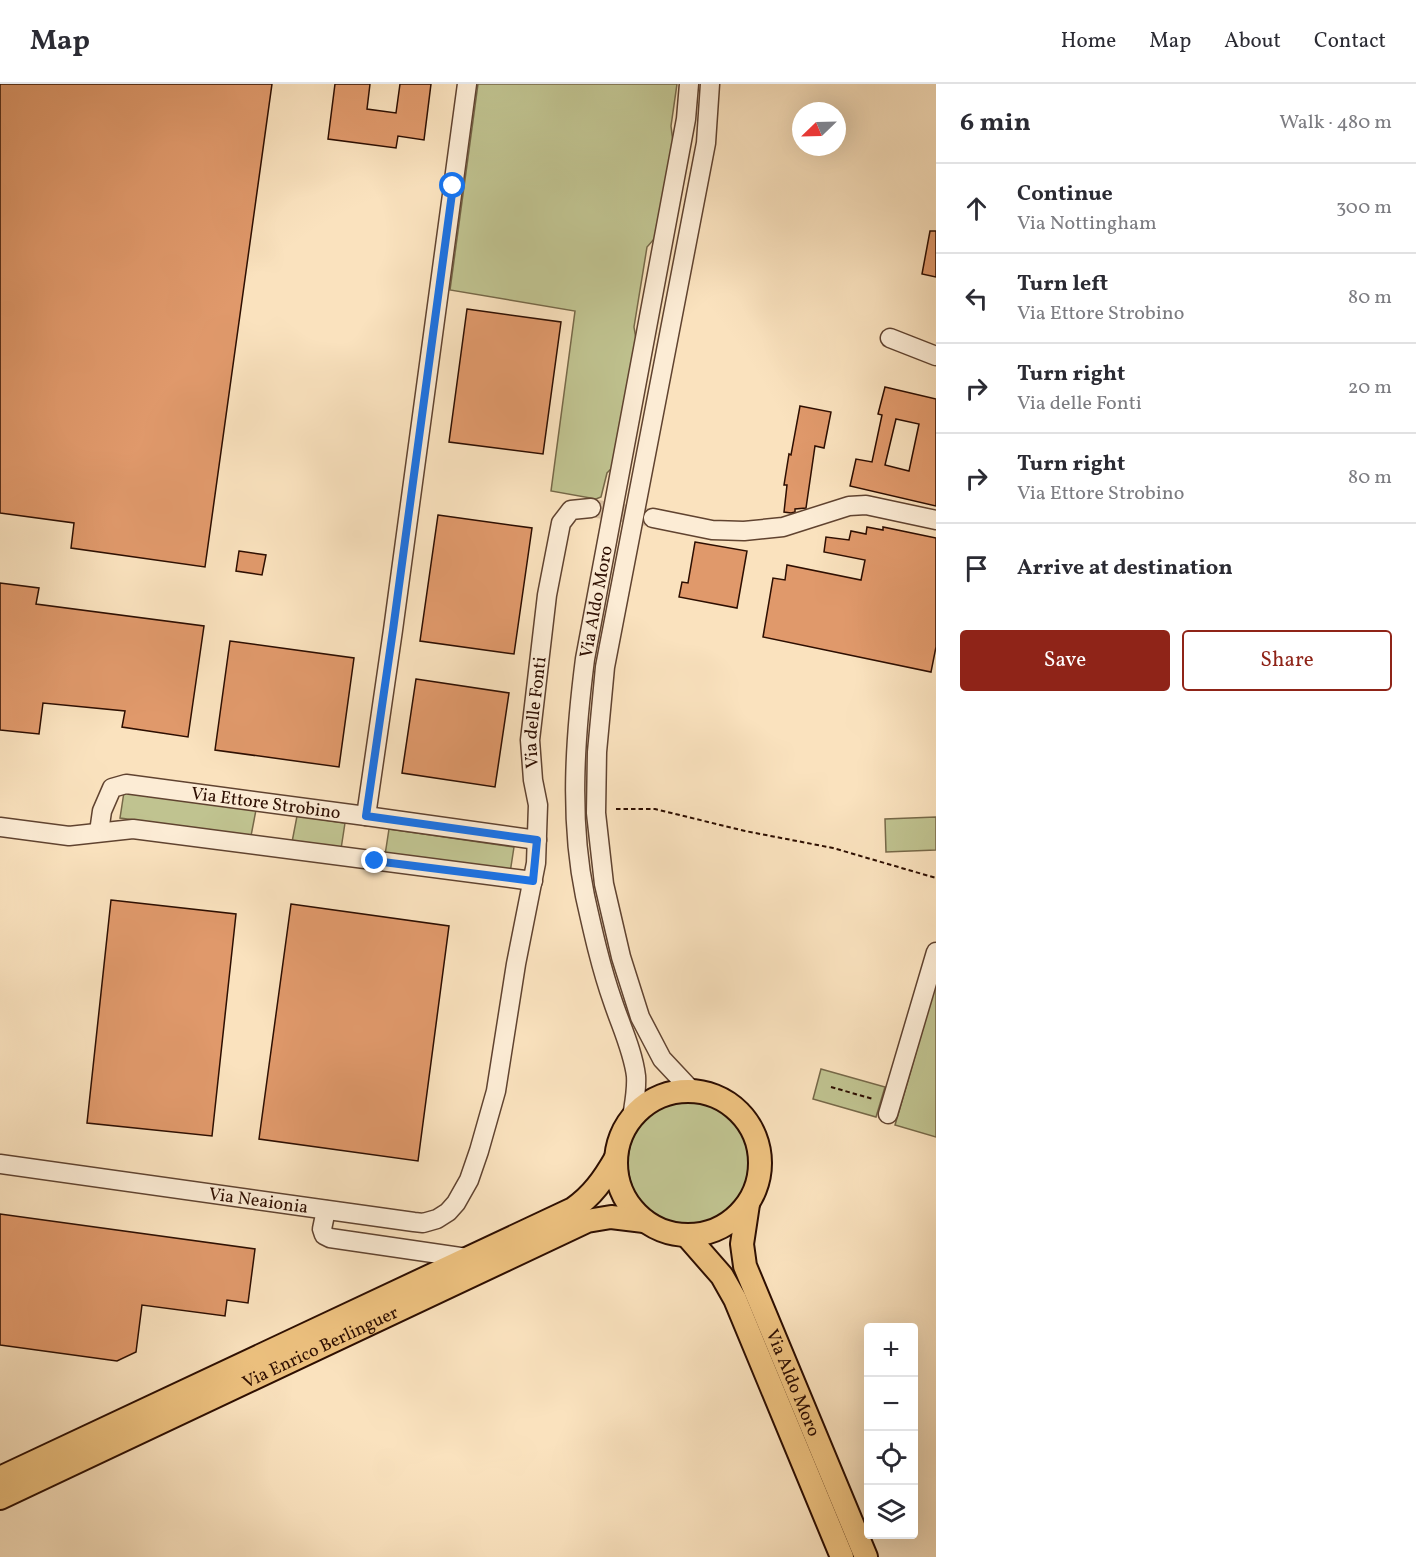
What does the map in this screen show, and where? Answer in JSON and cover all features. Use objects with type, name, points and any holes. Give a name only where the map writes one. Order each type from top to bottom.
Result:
[{"type":"main road","points":[[692,1091],[717,1096],[738,1110],[753,1131],[759,1149],[761,1168],[759,1181],[741,1214],[722,1228],[710,1233],[687,1236],[664,1232],[644,1221],[632,1209],[622,1193],[617,1176],[616,1158],[619,1141],[632,1117],[649,1102],[676,1092],[692,1091]]},
{"type":"main road","name":"Via Enrico Berlinguer","points":[[0,1478],[573,1209],[585,1200],[602,1181],[616,1158]]},
{"type":"main road","name":"Via Aldo Moro","points":[[748,1204],[742,1253],[751,1286],[866,1557]]},
{"type":"main road","name":"Via Enrico Berlinguer","points":[[0,1498],[587,1221],[618,1217],[644,1221]]},
{"type":"main road","name":"Via Aldo Moro","points":[[687,1236],[722,1276],[735,1299],[842,1557]]},
{"type":"street","points":[[366,816],[395,619],[467,84]]},
{"type":"street","name":"Via Aldo Moro","points":[[632,1117],[636,1080],[634,1064],[597,947],[583,882],[576,803],[578,715],[585,659],[686,119],[689,84]]},
{"type":"street","name":"Via Aldo Moro","points":[[692,1091],[662,1059],[651,1041],[630,991],[604,884],[596,813],[597,752],[605,667],[706,143],[710,84]]},
{"type":"street","points":[[890,338],[936,356]]},
{"type":"street","points":[[653,518],[712,530],[744,531],[783,527],[849,506],[866,505],[936,520]]},
{"type":"street","name":"Via delle Fonti","points":[[479,1151],[496,1091],[516,964],[533,881],[538,804],[533,780],[530,740],[547,595],[561,523],[571,510],[591,508]]},
{"type":"street","name":"Via Ettore Strobino","points":[[99,831],[107,797],[112,788],[120,784],[537,840]]},
{"type":"street","points":[[0,827],[69,836],[133,829],[533,881]]},
{"type":"street","points":[[888,1114],[936,952]]},
{"type":"street","name":"Via Neaionia","points":[[0,1164],[423,1223],[437,1219],[456,1203],[469,1180],[479,1151]]},
{"type":"street","points":[[326,1210],[322,1229],[324,1235],[330,1238],[467,1258]]},
{"type":"path","points":[[616,809],[655,809],[746,831],[833,848],[936,878]]},
{"type":"path","points":[[831,1087],[873,1098]]},
{"type":"green space","points":[[478,84],[677,84],[671,126],[673,142],[655,238],[647,247],[634,327],[636,339],[612,468],[607,473],[601,497],[596,499],[551,491],[575,311],[450,290]]},
{"type":"green space","points":[[124,792],[256,810],[251,836],[120,818]]},
{"type":"green space","points":[[297,816],[345,823],[341,849],[292,842]]},
{"type":"green space","points":[[936,817],[936,850],[886,852],[885,819]]},
{"type":"green space","points":[[389,829],[514,847],[510,873],[385,855]]},
{"type":"green space","points":[[936,983],[936,1137],[895,1125]]},
{"type":"green space","points":[[821,1069],[885,1087],[876,1117],[813,1099]]},
{"type":"green space","points":[[690,1101],[714,1105],[734,1119],[748,1139],[752,1163],[748,1187],[734,1207],[714,1221],[690,1225],[666,1221],[646,1207],[632,1187],[628,1163],[632,1139],[646,1119],[666,1105]]},
{"type":"building","points":[[0,84],[272,84],[205,567],[71,548],[74,523],[0,513]]},
{"type":"building","points":[[335,84],[370,84],[367,109],[396,113],[400,84],[431,84],[424,140],[398,136],[396,148],[328,139]]},
{"type":"building","points":[[930,231],[936,231],[936,277],[922,274]]},
{"type":"building","points":[[467,309],[561,322],[543,454],[449,442]]},
{"type":"building","points":[[885,387],[936,399],[936,506],[850,486],[856,459],[872,462],[882,415],[878,414]],"holes":[[[896,419],[919,424],[909,471],[885,465]]]},
{"type":"building","points":[[800,406],[831,412],[824,448],[815,446],[806,508],[795,509],[795,512],[791,513],[784,512],[787,485],[784,485]]},
{"type":"building","points":[[438,515],[532,528],[514,654],[420,641]]},
{"type":"building","points":[[867,527],[883,530],[883,527],[936,538],[936,647],[931,672],[763,637],[773,578],[785,580],[787,565],[861,580],[865,560],[824,552],[826,537],[849,540],[851,531],[866,534]]},
{"type":"building","points":[[695,542],[747,551],[737,608],[679,597],[682,582],[688,583]]},
{"type":"building","points":[[239,551],[266,555],[262,575],[236,571]]},
{"type":"building","points":[[0,583],[39,588],[36,604],[204,626],[188,737],[122,727],[125,711],[43,703],[39,734],[0,730]]},
{"type":"building","points":[[230,641],[354,658],[339,767],[215,750]]},
{"type":"building","points":[[416,679],[509,693],[495,787],[402,773]]},
{"type":"building","points":[[111,900],[236,914],[212,1136],[87,1123]]},
{"type":"building","points":[[291,904],[449,926],[418,1161],[259,1139]]},
{"type":"building","points":[[0,1214],[255,1249],[248,1303],[227,1300],[225,1316],[142,1305],[136,1352],[117,1361],[0,1345]]},
{"type":"tunnel","points":[[591,508],[653,518]]},
{"type":"route","points":[[375,861],[533,881],[536,863],[537,840],[366,816],[453,186]]}]
